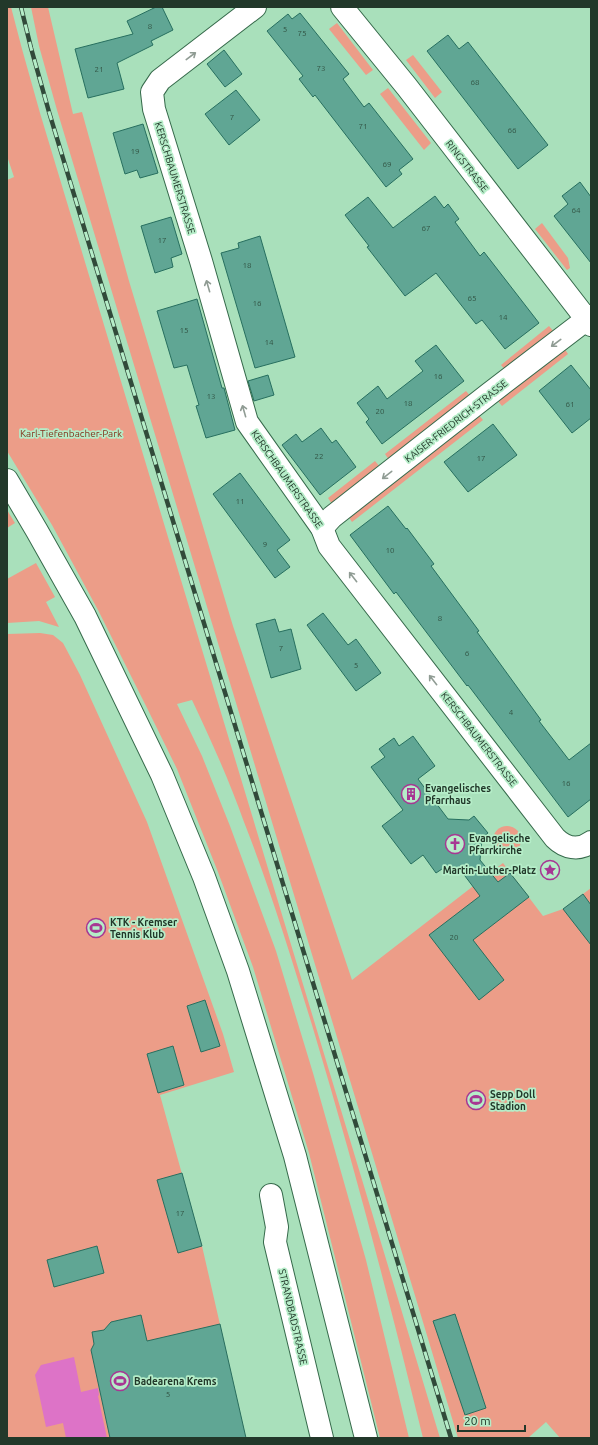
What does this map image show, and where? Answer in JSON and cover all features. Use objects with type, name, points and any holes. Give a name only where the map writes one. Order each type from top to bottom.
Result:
[{"type":"main road","name":"KERSCHBAUMERSTRASSE","points":[[255,7],[160,80],[152,92],[154,109],[201,261],[247,422],[322,528],[329,546],[543,822],[561,844],[578,848],[589,843]]},
{"type":"main road","name":"RINGSTRASSE","points":[[342,7],[407,87],[589,320]]},
{"type":"main road","name":"KAISER-FRIEDRICH-STRASSE","points":[[322,528],[339,512],[489,394],[589,320]]},
{"type":"main road","points":[[7,480],[85,616],[162,775],[204,877],[238,971],[295,1156],[366,1438]]},
{"type":"main road","name":"STRANDBADSTRASSE","points":[[271,1195],[277,1227],[275,1242],[322,1438]]},
{"type":"green space","name":"Karl-Tiefenbacher-Park","points":[[7,7],[11,7],[40,113],[440,1438],[423,1438],[370,1230],[312,1025],[263,872],[220,760],[192,700],[177,704],[202,756],[230,826],[276,951],[313,1073],[366,1260],[409,1438],[380,1438],[309,1153],[253,967],[218,872],[177,769],[98,610],[52,525],[7,451],[7,180],[14,177],[7,156]]},
{"type":"green space","name":"Sepp Doll Stadion","points":[[31,7],[48,7],[73,114],[82,112],[129,281],[233,626],[352,980],[503,863],[543,916],[563,909],[591,888],[591,1438],[560,1438],[546,1422],[528,1438],[458,1438],[57,110],[39,46]]},
{"type":"green space","points":[[337,23],[373,70],[366,75],[329,29]]},
{"type":"green space","points":[[413,55],[442,92],[435,98],[406,60]]},
{"type":"green space","points":[[388,88],[431,143],[424,150],[380,94]]},
{"type":"green space","points":[[542,223],[568,258],[570,268],[567,270],[535,229]]},
{"type":"green space","points":[[549,326],[555,333],[506,371],[501,365]]},
{"type":"green space","points":[[564,348],[568,354],[502,406],[497,400]]},
{"type":"green space","points":[[466,391],[471,397],[389,460],[385,454]]},
{"type":"green space","points":[[478,414],[483,420],[352,522],[348,516]]},
{"type":"green space","points":[[375,461],[380,467],[332,504],[328,498]]},
{"type":"green space","points":[[7,510],[15,523],[7,528]]},
{"type":"green space","points":[[36,563],[55,597],[46,602],[59,627],[39,621],[7,623],[7,579]]},
{"type":"green space","name":"KTK - Kremser Tennis Klub","points":[[40,633],[53,635],[63,643],[80,675],[147,822],[223,1034],[234,1072],[160,1095],[202,1246],[246,1438],[7,1438],[7,634]]},
{"type":"green space","points":[[507,826],[517,830],[521,840],[517,850],[507,854],[497,850],[493,840],[497,830]]},
{"type":"shaded area","points":[[74,1357],[81,1392],[98,1388],[98,1396],[107,1438],[66,1438],[63,1423],[46,1427],[35,1375],[41,1365]]},
{"type":"building","points":[[156,7],[162,7],[173,30],[151,41],[153,45],[117,63],[124,89],[88,98],[75,49],[133,34],[127,21]]},
{"type":"building","points":[[300,13],[349,74],[343,79],[364,107],[369,103],[413,159],[399,170],[402,174],[386,187],[315,95],[313,97],[299,79],[303,76],[267,31],[288,14],[292,19]]},
{"type":"building","points":[[448,35],[459,49],[468,42],[548,145],[518,169],[427,51]]},
{"type":"building","points":[[224,50],[242,74],[225,87],[207,64]]},
{"type":"building","points":[[236,90],[260,120],[229,145],[205,114]]},
{"type":"building","points":[[143,124],[158,173],[140,178],[137,170],[125,174],[113,133]]},
{"type":"building","points":[[580,182],[591,197],[591,263],[554,216],[568,204],[562,196]]},
{"type":"building","points":[[435,196],[444,208],[448,204],[459,219],[455,222],[480,256],[484,252],[539,323],[505,349],[482,320],[476,324],[436,273],[405,296],[367,247],[369,246],[345,215],[368,197],[393,228]]},
{"type":"building","points":[[171,217],[182,254],[171,258],[173,267],[155,273],[141,226]]},
{"type":"building","points":[[260,236],[295,357],[255,368],[221,253],[239,248],[238,243]]},
{"type":"building","points":[[197,299],[235,430],[206,438],[196,406],[199,405],[187,365],[174,368],[157,311]]},
{"type":"building","points":[[436,345],[464,381],[382,444],[366,422],[369,419],[357,403],[378,386],[387,399],[423,371],[415,361]]},
{"type":"building","points":[[571,365],[591,390],[591,418],[572,433],[539,391]]},
{"type":"building","points":[[268,375],[274,395],[254,401],[248,381]]},
{"type":"building","points":[[493,424],[517,455],[468,492],[444,462]]},
{"type":"building","points":[[321,428],[332,443],[336,440],[356,467],[320,495],[282,445],[296,434],[302,442]]},
{"type":"building","points":[[240,473],[290,540],[277,550],[290,567],[275,578],[213,494]]},
{"type":"building","points":[[388,506],[406,529],[407,528],[434,564],[431,566],[479,631],[477,632],[541,720],[539,721],[569,760],[591,743],[591,799],[568,817],[468,685],[467,686],[396,592],[394,594],[350,535]]},
{"type":"building","points":[[323,613],[348,645],[356,639],[381,673],[356,691],[307,625]]},
{"type":"building","points":[[275,619],[279,632],[291,629],[301,669],[271,678],[256,624]]},
{"type":"building","points":[[413,736],[435,766],[418,779],[448,819],[469,820],[474,816],[488,833],[482,838],[480,860],[498,882],[510,873],[529,897],[473,940],[504,980],[479,1000],[429,935],[480,896],[462,872],[442,869],[436,873],[423,855],[411,864],[382,826],[403,810],[371,767],[385,757],[379,749],[394,738],[399,746]]},
{"type":"building","points":[[583,894],[591,905],[591,945],[563,909]]},
{"type":"building","points":[[205,1000],[220,1046],[201,1052],[187,1006]]},
{"type":"building","points":[[173,1046],[184,1085],[158,1093],[147,1054]]},
{"type":"building","points":[[182,1173],[202,1246],[178,1253],[157,1180]]},
{"type":"building","points":[[97,1246],[104,1273],[54,1287],[47,1260]]},
{"type":"building","points":[[455,1314],[486,1408],[465,1415],[433,1321]]},
{"type":"building","name":"Badearena Krems","points":[[141,1315],[147,1341],[220,1324],[246,1438],[110,1438],[91,1350],[94,1344],[92,1332],[104,1330],[111,1322]]},
{"type":"railway","points":[[21,7],[49,112],[451,1438]]},
{"type":"place","name":"Evangelisches Pfarrhaus","points":[[411,794]]},
{"type":"place","name":"Evangelische Pfarrkirche","points":[[455,844]]},
{"type":"place","name":"Martin-Luther-Platz","points":[[550,870]]},
{"type":"place","name":"KTK - Kremser Tennis Klub","points":[[96,928]]},
{"type":"place","name":"Sepp Doll Stadion","points":[[476,1100]]},
{"type":"place","name":"Badearena Krems","points":[[120,1381]]}]
